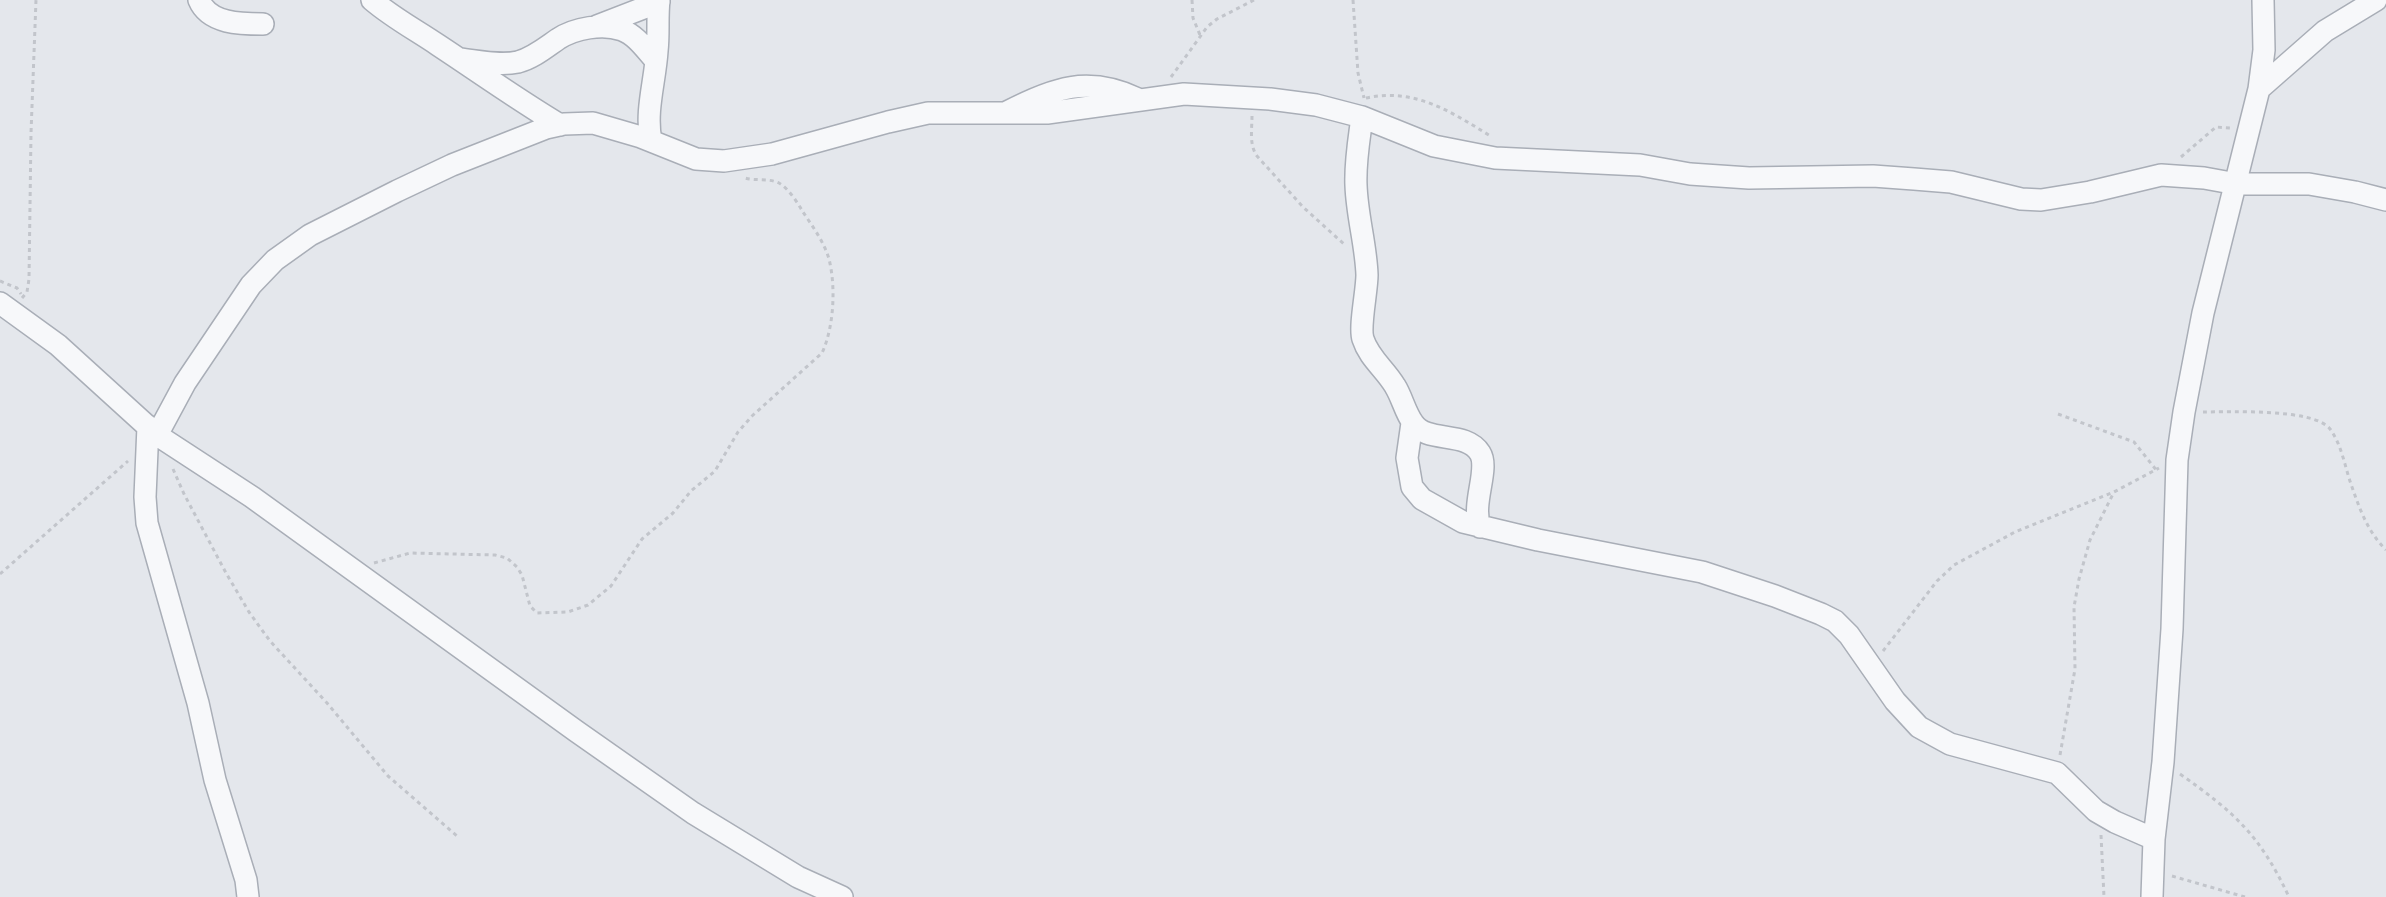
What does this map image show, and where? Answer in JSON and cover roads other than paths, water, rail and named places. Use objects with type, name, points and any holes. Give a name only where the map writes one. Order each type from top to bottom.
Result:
[{"type":"street","points":[[199,0],[201,6],[215,17],[242,24],[263,24]]},
{"type":"street","points":[[372,0],[406,26],[516,99],[560,125]]},
{"type":"street","points":[[2152,897],[2154,839],[2163,762],[2172,629],[2177,460],[2203,313],[2237,184],[2259,89],[2264,50],[2263,0]]},
{"type":"street","points":[[2259,89],[2325,31],[2376,0]]},
{"type":"street","points":[[458,59],[516,62],[527,59],[560,38],[592,28],[659,1],[656,61],[648,117],[651,141]]},
{"type":"street","points":[[592,28],[622,30],[637,40],[656,61]]},
{"type":"street","points":[[248,897],[246,880],[216,780],[198,703],[148,523],[145,497],[151,435],[251,285],[275,260],[310,235],[397,191],[452,165],[560,125],[593,123],[651,141],[696,159],[724,161],[772,154],[928,113],[1072,111],[1184,94],[1303,102],[1331,109],[1363,108],[1434,146],[1474,155],[1514,159],[1640,165],[1690,174],[1749,178],[1872,176],[1914,178],[1951,182],[2010,197],[2042,200],[2090,192],[2161,175],[2204,178],[2237,184],[2309,184],[2355,192],[2386,200]]},
{"type":"street","points":[[1363,108],[1356,163],[1356,186],[1366,266],[1366,290],[1361,331],[1363,340],[1376,362],[1394,385],[1412,423],[1419,430],[1461,441],[1475,448],[1480,453],[1483,460],[1482,477],[1476,516],[1480,527]]},
{"type":"street","points":[[0,303],[58,345],[151,435],[252,497],[693,813],[798,877],[842,897]]},
{"type":"street","points":[[1412,423],[1407,458],[1408,471],[1416,494],[1463,522],[1684,568],[1775,596],[1835,621],[1849,635],[1871,668],[1909,717],[1933,736],[1963,748],[2056,773],[2096,811],[2115,822],[2154,839]]}]
